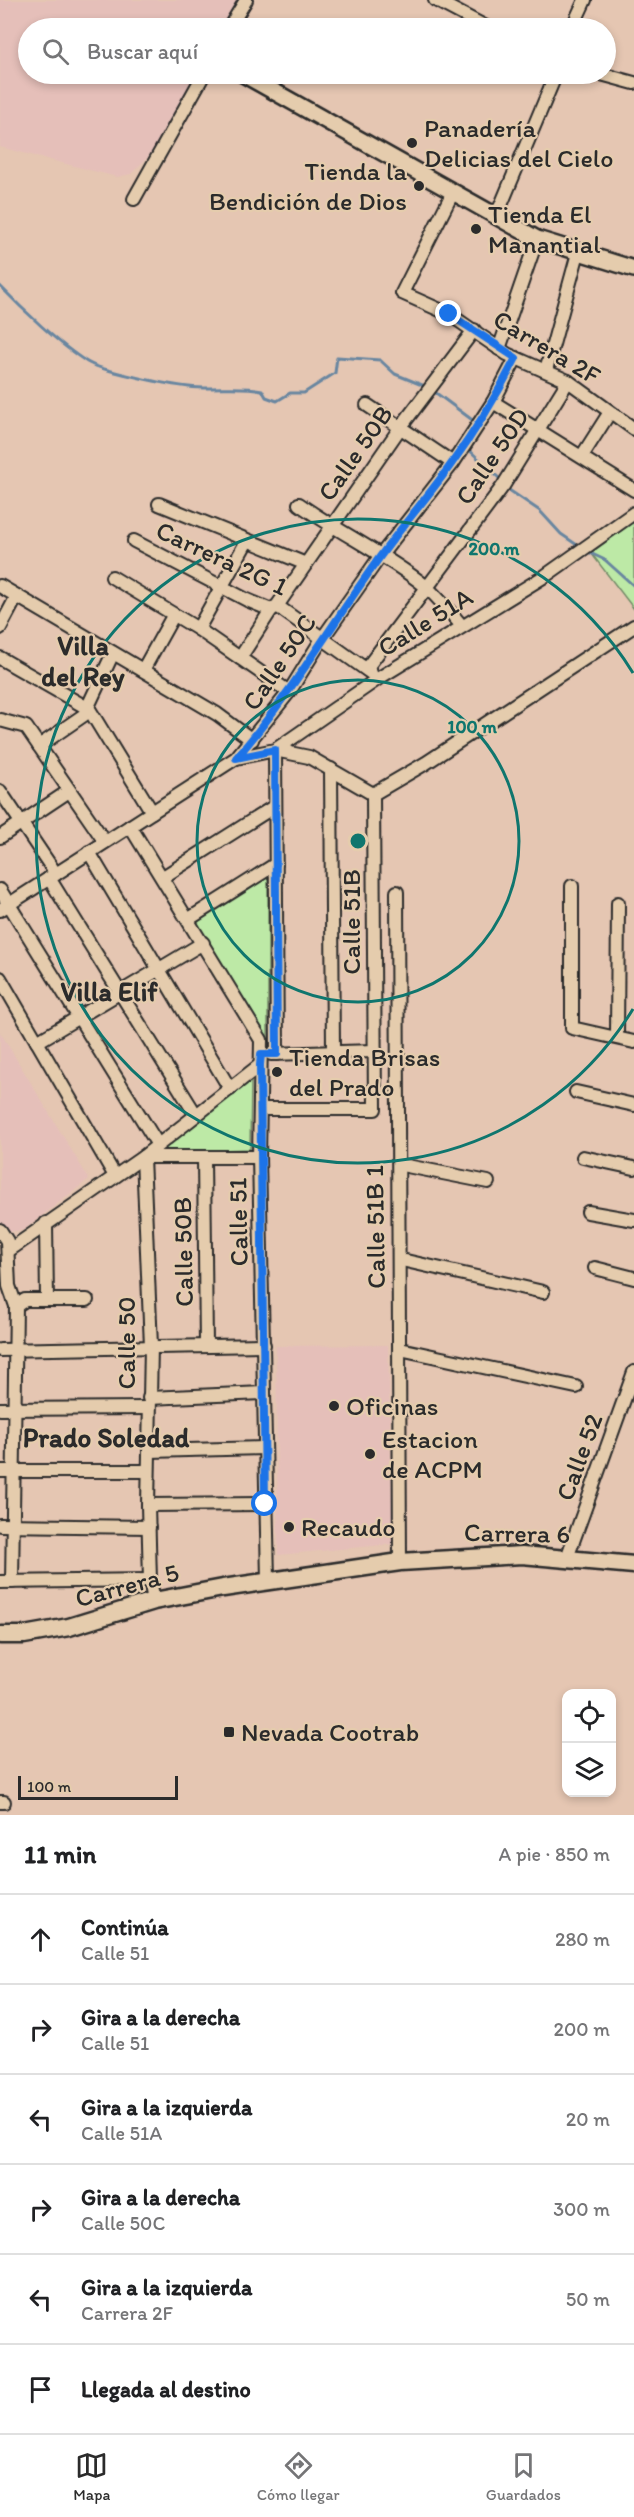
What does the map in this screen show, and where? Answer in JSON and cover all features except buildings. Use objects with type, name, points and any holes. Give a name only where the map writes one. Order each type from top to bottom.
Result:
[{"type":"main road","name":"Carrera 6","points":[[268,1580],[400,1562],[522,1555],[634,1565]]},
{"type":"main road","name":"Carrera 5","points":[[0,1635],[24,1635],[69,1627],[154,1601],[268,1580]]},
{"type":"street","points":[[236,18],[246,0]]},
{"type":"street","points":[[435,0],[469,18]]},
{"type":"street","points":[[577,18],[585,0]]},
{"type":"street","points":[[616,78],[634,83]]},
{"type":"street","points":[[134,199],[198,84]]},
{"type":"street","points":[[261,84],[537,239],[634,269]]},
{"type":"street","points":[[496,217],[551,84]]},
{"type":"street","name":"Carrera 2F","points":[[453,192],[402,293],[449,314],[499,349],[567,381],[634,429]]},
{"type":"street","points":[[499,349],[537,239]]},
{"type":"street","points":[[546,370],[578,253]]},
{"type":"street","name":"Calle 50B","points":[[240,658],[400,428],[474,330]]},
{"type":"street","name":"Calle 50C","points":[[4,907],[236,758],[289,692],[322,639],[381,555],[453,463],[493,402],[516,358]]},
{"type":"street","name":"Calle 50D","points":[[366,669],[425,586],[503,486],[567,381]]},
{"type":"street","points":[[493,402],[634,490]]},
{"type":"street","points":[[368,405],[453,463]]},
{"type":"street","points":[[582,456],[610,412]]},
{"type":"street","points":[[159,504],[306,564]]},
{"type":"street","points":[[299,504],[381,555],[425,586],[462,626]]},
{"type":"street","name":"Calle 51A","points":[[236,758],[275,750],[379,678],[545,576],[634,513]]},
{"type":"street","name":"Carrera 2G 1","points":[[135,541],[248,600],[274,608],[379,678]]},
{"type":"street","points":[[198,629],[247,541]]},
{"type":"street","points":[[112,577],[173,616],[198,629],[289,692]]},
{"type":"street","points":[[0,586],[217,714],[252,740]]},
{"type":"street","points":[[0,628],[17,596]]},
{"type":"street","points":[[143,670],[173,616]]},
{"type":"street","points":[[277,1054],[275,750],[309,757],[373,794],[426,764],[634,626]]},
{"type":"street","points":[[39,746],[84,715],[89,709],[113,653]]},
{"type":"street","points":[[0,658],[89,709],[152,812]]},
{"type":"street","points":[[0,720],[26,727],[105,842]]},
{"type":"street","points":[[331,769],[333,1051]]},
{"type":"street","points":[[0,791],[196,1115]]},
{"type":"street","points":[[0,837],[69,791]]},
{"type":"street","name":"Calle 51B","points":[[260,1109],[375,1109],[373,794]]},
{"type":"street","points":[[163,877],[275,807]]},
{"type":"street","name":"Calle 51","points":[[130,826],[189,919],[261,1041],[259,1157],[268,1580]]},
{"type":"street","points":[[89,852],[230,1089]]},
{"type":"street","points":[[189,919],[276,864]]},
{"type":"street","points":[[572,886],[572,1028],[634,1042]]},
{"type":"street","points":[[0,890],[4,907],[78,1017],[158,1145]]},
{"type":"street","name":"Calle 51B 1","points":[[397,892],[396,1117],[400,1349],[400,1562]]},
{"type":"street","points":[[617,1037],[618,903]]},
{"type":"street","points":[[37,1042],[203,943]]},
{"type":"street","points":[[0,978],[116,1176]]},
{"type":"street","points":[[8,1251],[143,1157],[230,1089],[261,1059],[277,1054],[375,1051]]},
{"type":"street","points":[[576,1092],[634,1105]]},
{"type":"street","points":[[143,1157],[259,1157]]},
{"type":"street","name":"Calle 50","points":[[143,1157],[151,1346],[148,1504],[150,1580],[154,1601]]},
{"type":"street","name":"Calle 50B","points":[[204,1157],[206,1346]]},
{"type":"street","points":[[583,1157],[634,1168]]},
{"type":"street","points":[[402,1165],[488,1182]]},
{"type":"street","points":[[588,1212],[634,1220]]},
{"type":"street","points":[[46,1223],[46,1300]]},
{"type":"street","points":[[0,1230],[7,1241],[9,1286],[16,1305],[17,1350],[14,1525],[6,1582]]},
{"type":"street","points":[[406,1261],[543,1292]]},
{"type":"street","points":[[595,1268],[634,1278]]},
{"type":"street","points":[[16,1305],[25,1300],[87,1300]]},
{"type":"street","points":[[0,1350],[264,1345]]},
{"type":"street","points":[[400,1349],[576,1387]]},
{"type":"street","name":"Calle 52","points":[[567,1558],[634,1372]]},
{"type":"street","points":[[0,1409],[149,1403],[264,1393]]},
{"type":"street","points":[[150,1451],[264,1448]]},
{"type":"street","points":[[0,1471],[148,1471]]},
{"type":"street","points":[[148,1504],[265,1504]]},
{"type":"street","points":[[0,1525],[149,1527]]},
{"type":"street","name":"Carrera 5","points":[[6,1582],[150,1580]]},
{"type":"shaded area","points":[[0,0],[241,0],[230,18],[18,18],[18,84],[192,84],[153,152],[131,174],[117,177],[0,147]]},
{"type":"shaded area","points":[[0,1032],[89,1179],[24,1230],[6,1232],[0,1223]]},
{"type":"shaded area","points":[[388,1345],[393,1544],[278,1555],[276,1346]]},
{"type":"green space","points":[[634,521],[634,609],[591,553]]},
{"type":"green space","points":[[268,875],[268,1039],[195,920]]},
{"type":"green space","points":[[251,1081],[250,1149],[158,1152]]},
{"type":"waterway","points":[[0,286],[53,337],[76,355],[95,366],[136,377],[189,387],[262,390],[266,397],[277,401],[290,393],[304,393],[335,373],[337,357],[380,360],[395,374],[427,387]]},
{"type":"waterway","points":[[432,390],[475,422]]},
{"type":"waterway","points":[[467,448],[501,480]]},
{"type":"waterway","points":[[506,488],[540,511],[561,534],[580,547]]},
{"type":"waterway","points":[[586,551],[605,560],[634,586]]},
{"type":"place","name":"Panadería Delicias del Cielo","points":[[412,143]]},
{"type":"place","name":"Tienda la Bendición de Dios","points":[[419,186]]},
{"type":"place","name":"Tienda El Manantial","points":[[476,229]]},
{"type":"place","name":"Tienda Brisas del Prado","points":[[277,1072]]},
{"type":"place","name":"Oficinas","points":[[334,1406]]},
{"type":"place","name":"Estacion de ACPM","points":[[370,1454]]},
{"type":"place","name":"Recaudo","points":[[289,1527]]},
{"type":"place","name":"Nevada Cootrab","points":[[229,1732]]},
{"type":"district","name":"Villa del Rey","points":[[83,660]]},
{"type":"district","name":"Villa Elif","points":[[109,991]]},
{"type":"district","name":"Prado Soledad","points":[[106,1437]]},
{"type":"route","points":[[265,1504],[259,1157],[260,1065],[261,1054],[277,1054],[275,750],[236,758],[289,692],[322,639],[381,555],[453,463],[493,402],[516,358],[499,349],[449,314]]}]
